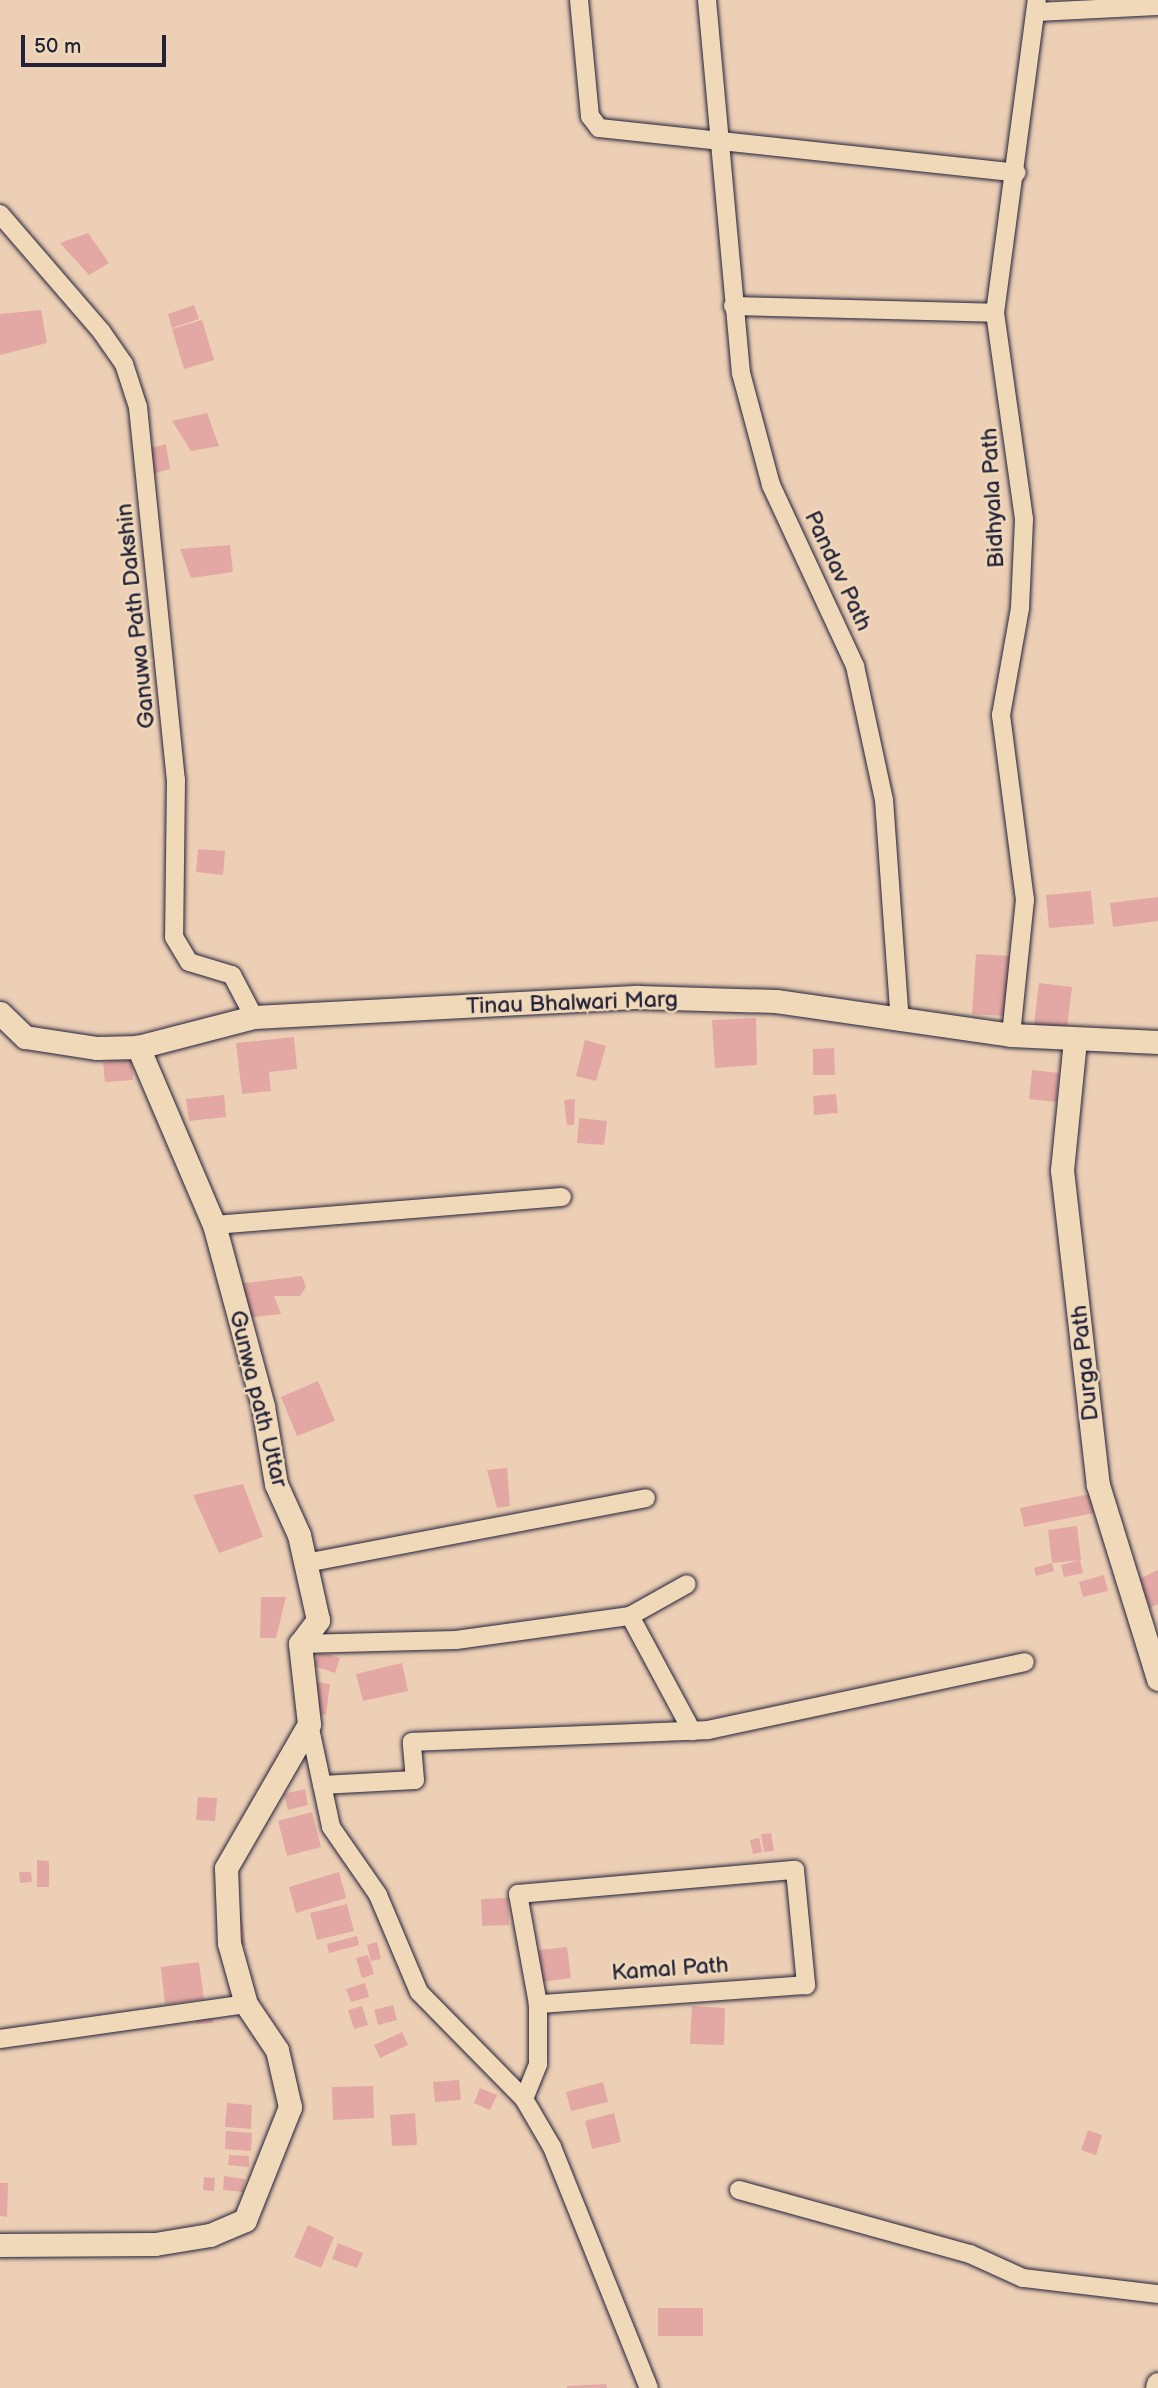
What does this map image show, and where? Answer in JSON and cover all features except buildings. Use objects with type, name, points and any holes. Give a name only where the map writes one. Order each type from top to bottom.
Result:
[{"type":"street","points":[[579,0],[593,125],[723,144],[1017,173]]},
{"type":"street","name":"Pandav Path","points":[[707,0],[723,144],[733,306],[752,427],[771,485],[855,666],[884,800],[900,1021]]},
{"type":"street","points":[[1037,6],[1158,6]]},
{"type":"street","name":"Bidhyala Path","points":[[1011,1035],[1025,900],[1002,715],[1020,608],[1024,519],[995,313],[1017,173],[1037,6]]},
{"type":"street","name":"Ganuwa Path Dakshin","points":[[0,214],[101,331],[124,364],[138,407],[176,780],[174,937],[189,962],[232,975],[254,1017]]},
{"type":"street","points":[[733,306],[995,313]]},
{"type":"street","name":"Tinau Bhalwari Marg","points":[[0,1013],[25,1037],[48,1045],[138,1047],[254,1017],[638,997],[776,1001],[1011,1035],[1158,1042]]},
{"type":"street","name":"Durga Path","points":[[1075,1040],[1062,1170],[1098,1485],[1158,1678]]},
{"type":"street","name":"Gunwa path Uttar","points":[[138,1047],[214,1225],[263,1406],[276,1484],[306,1563],[318,1620],[300,1644]]},
{"type":"street","points":[[214,1225],[562,1197]]},
{"type":"street","points":[[306,1563],[646,1498]]},
{"type":"street","points":[[649,2388],[610,2279],[524,2099],[419,1992],[378,1895],[331,1827],[309,1724],[300,1644],[456,1640],[630,1616],[687,1584]]},
{"type":"street","points":[[630,1616],[692,1731]]},
{"type":"street","points":[[323,1785],[415,1780],[412,1742],[692,1731],[1025,1662]]},
{"type":"street","points":[[0,2245],[155,2244],[210,2235],[245,2220],[290,2107],[277,2050],[246,2004],[229,1943],[226,1868],[309,1724]]},
{"type":"street","name":"Kamal Path","points":[[795,1870],[806,1985],[538,2004],[518,1894],[795,1870]]},
{"type":"street","points":[[0,2039],[246,2004]]},
{"type":"street","points":[[524,2099],[538,2064],[538,2004]]},
{"type":"street","points":[[739,2190],[970,2254],[1023,2278],[1158,2294]]}]
